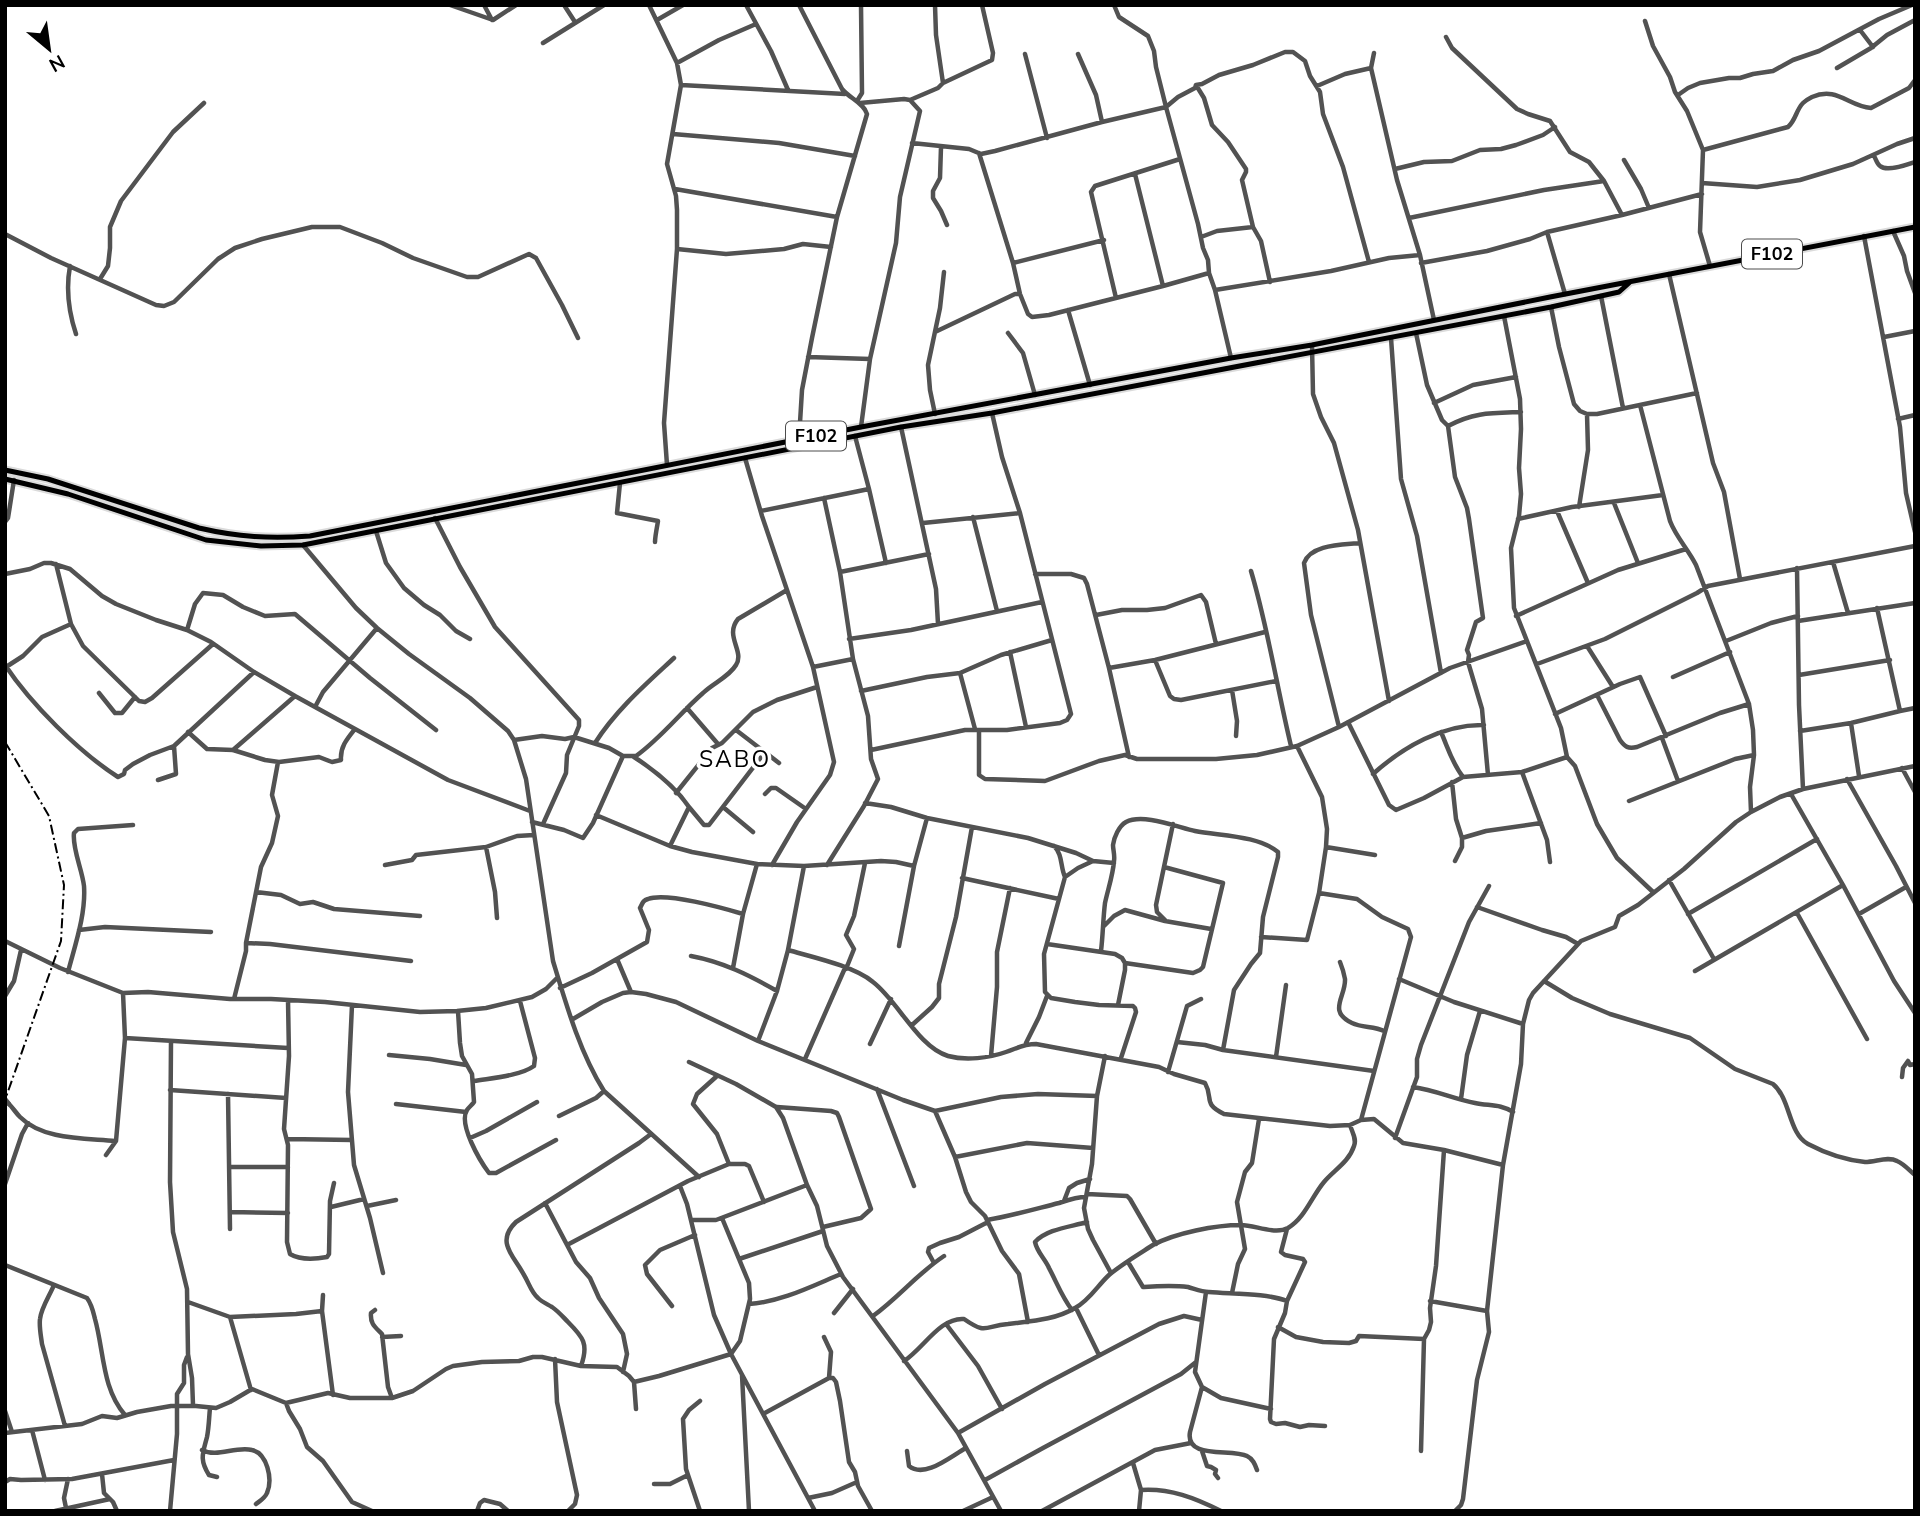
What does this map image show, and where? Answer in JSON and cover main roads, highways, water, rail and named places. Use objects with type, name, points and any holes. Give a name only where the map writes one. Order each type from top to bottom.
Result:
[{"type":"main road","name":"F102","points":[[7,470],[48,479],[199,528],[241,537],[310,536],[861,427],[1312,345],[1915,227]]},
{"type":"main road","name":"F102","points":[[6,479],[68,494],[206,540],[261,546],[303,545],[901,427],[992,413],[1551,307],[1619,292],[1629,283]]},
{"type":"main road","points":[[6,479],[7,470]]},
{"type":"railway","points":[[5,742],[49,816],[64,885],[61,941],[5,1100]]},
{"type":"district","name":"SABO","points":[[735,759]]}]
